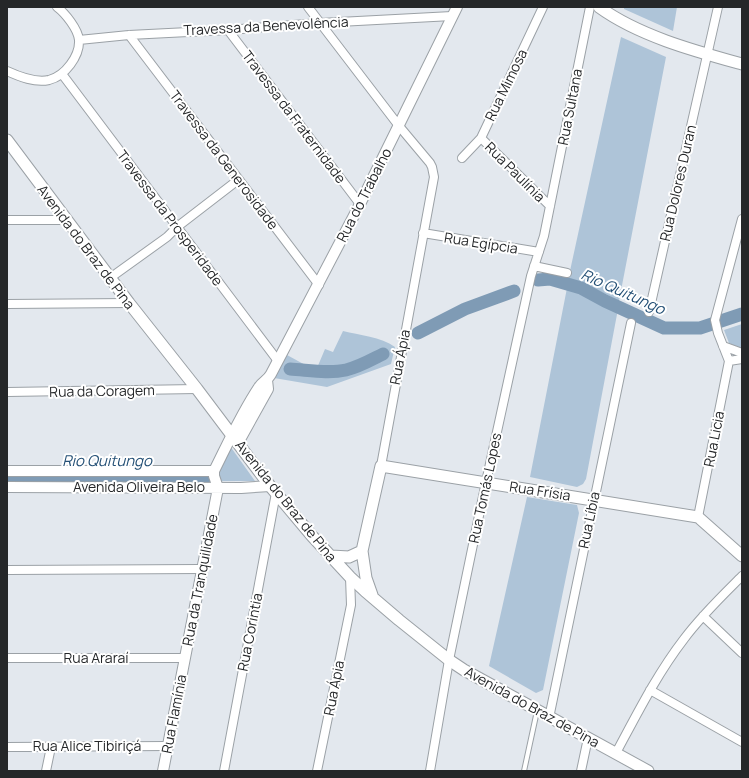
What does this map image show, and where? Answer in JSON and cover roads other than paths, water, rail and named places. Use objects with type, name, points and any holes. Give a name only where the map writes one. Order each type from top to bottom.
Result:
[{"type":"main road","points":[[598,7],[615,17],[656,36],[707,54],[742,64]]},
{"type":"main road","name":"Avenida do Braz de Pina","points":[[7,140],[129,303],[273,489],[350,577],[399,620],[449,660],[549,718],[616,752],[648,771]]},
{"type":"main road","name":"Rua Frísia","points":[[381,466],[698,517]]},
{"type":"main road","name":"Rua Ápia","points":[[369,594],[362,551],[381,466]]},
{"type":"main road","points":[[698,517],[742,556]]},
{"type":"main road","points":[[331,556],[349,557],[362,551]]},
{"type":"street","points":[[7,71],[32,80],[49,80],[62,74],[72,63],[77,52],[79,40],[66,15],[57,7]]},
{"type":"street","name":"Rua Ápia","points":[[308,7],[398,126],[432,167],[434,177],[381,466]]},
{"type":"street","name":"Rua Mimosa","points":[[462,158],[481,138],[543,7]]},
{"type":"street","name":"Rua Sultana","points":[[550,206],[590,7]]},
{"type":"street","name":"Rua Dolores Duran","points":[[649,312],[718,7]]},
{"type":"street","name":"Travessa da Benevolência","points":[[79,40],[129,35],[228,30],[320,23],[455,11]]},
{"type":"street","name":"Rua do Trabalho","points":[[235,439],[268,389],[267,380],[319,285],[455,11]]},
{"type":"street","name":"Travessa da Fraternidade","points":[[228,30],[360,204]]},
{"type":"street","name":"Travessa da Generosidade","points":[[129,35],[319,285]]},
{"type":"street","name":"Travessa da Prosperidade","points":[[62,74],[278,360]]},
{"type":"street","name":"Rua Paulínia","points":[[481,138],[550,206]]},
{"type":"street","points":[[110,278],[167,237],[177,227],[238,180]]},
{"type":"street","name":"Rua Tomás Lopes","points":[[430,771],[449,660],[486,482],[534,266],[544,236],[550,206]]},
{"type":"street","points":[[742,219],[715,320],[718,333],[729,361],[742,359]]},
{"type":"street","points":[[7,220],[66,220]]},
{"type":"street","name":"Rua Egípcia","points":[[423,233],[539,252]]},
{"type":"street","name":"Rua Egípcia","points":[[534,266],[567,273]]},
{"type":"street","points":[[7,304],[129,303]]},
{"type":"street","name":"Rua Líbia","points":[[549,718],[593,500],[631,323]]},
{"type":"street","points":[[723,346],[742,353]]},
{"type":"street","name":"Rua Licia","points":[[698,517],[729,361]]},
{"type":"street","name":"Rua da Coragem","points":[[7,392],[197,389]]},
{"type":"street","points":[[214,471],[235,439]]},
{"type":"street","name":"Avenida Oliveira Belo","points":[[7,471],[214,471]]},
{"type":"street","name":"Rua da Tranquilidade","points":[[185,658],[201,569],[218,488],[214,471]]},
{"type":"street","name":"Avenida Oliveira Belo","points":[[7,487],[273,489]]},
{"type":"street","name":"Rua Corintia","points":[[224,771],[273,489]]},
{"type":"street","points":[[7,570],[201,569]]},
{"type":"street","points":[[616,752],[650,690],[684,638],[742,576]]},
{"type":"street","name":"Rua Ápia","points":[[317,771],[351,605],[350,577]]},
{"type":"street","points":[[351,605],[353,599],[361,592],[369,594]]},
{"type":"street","points":[[703,616],[742,653]]},
{"type":"street","name":"Rua Araraí","points":[[7,658],[185,658]]},
{"type":"street","name":"Rua Flamínia","points":[[163,771],[185,658]]},
{"type":"street","points":[[650,690],[742,742]]},
{"type":"street","points":[[581,771],[588,738]]},
{"type":"street","name":"Rua Alice Tibiriçá","points":[[7,747],[167,746]]},
{"type":"street","points":[[46,771],[51,747]]},
{"type":"lane","points":[[524,771],[537,711]]},
{"type":"waterway","name":"Rio Quitungo","points":[[538,280],[550,279],[581,288],[605,301],[664,328],[700,328],[742,314]]},
{"type":"waterway","name":"Rio Quitungo","points":[[418,333],[465,309],[514,291]]},
{"type":"waterway","name":"Rio Quitungo","points":[[290,369],[325,372],[346,370],[356,367],[383,354]]},
{"type":"waterway","name":"Rio Quitungo","points":[[7,477],[207,477]]}]
